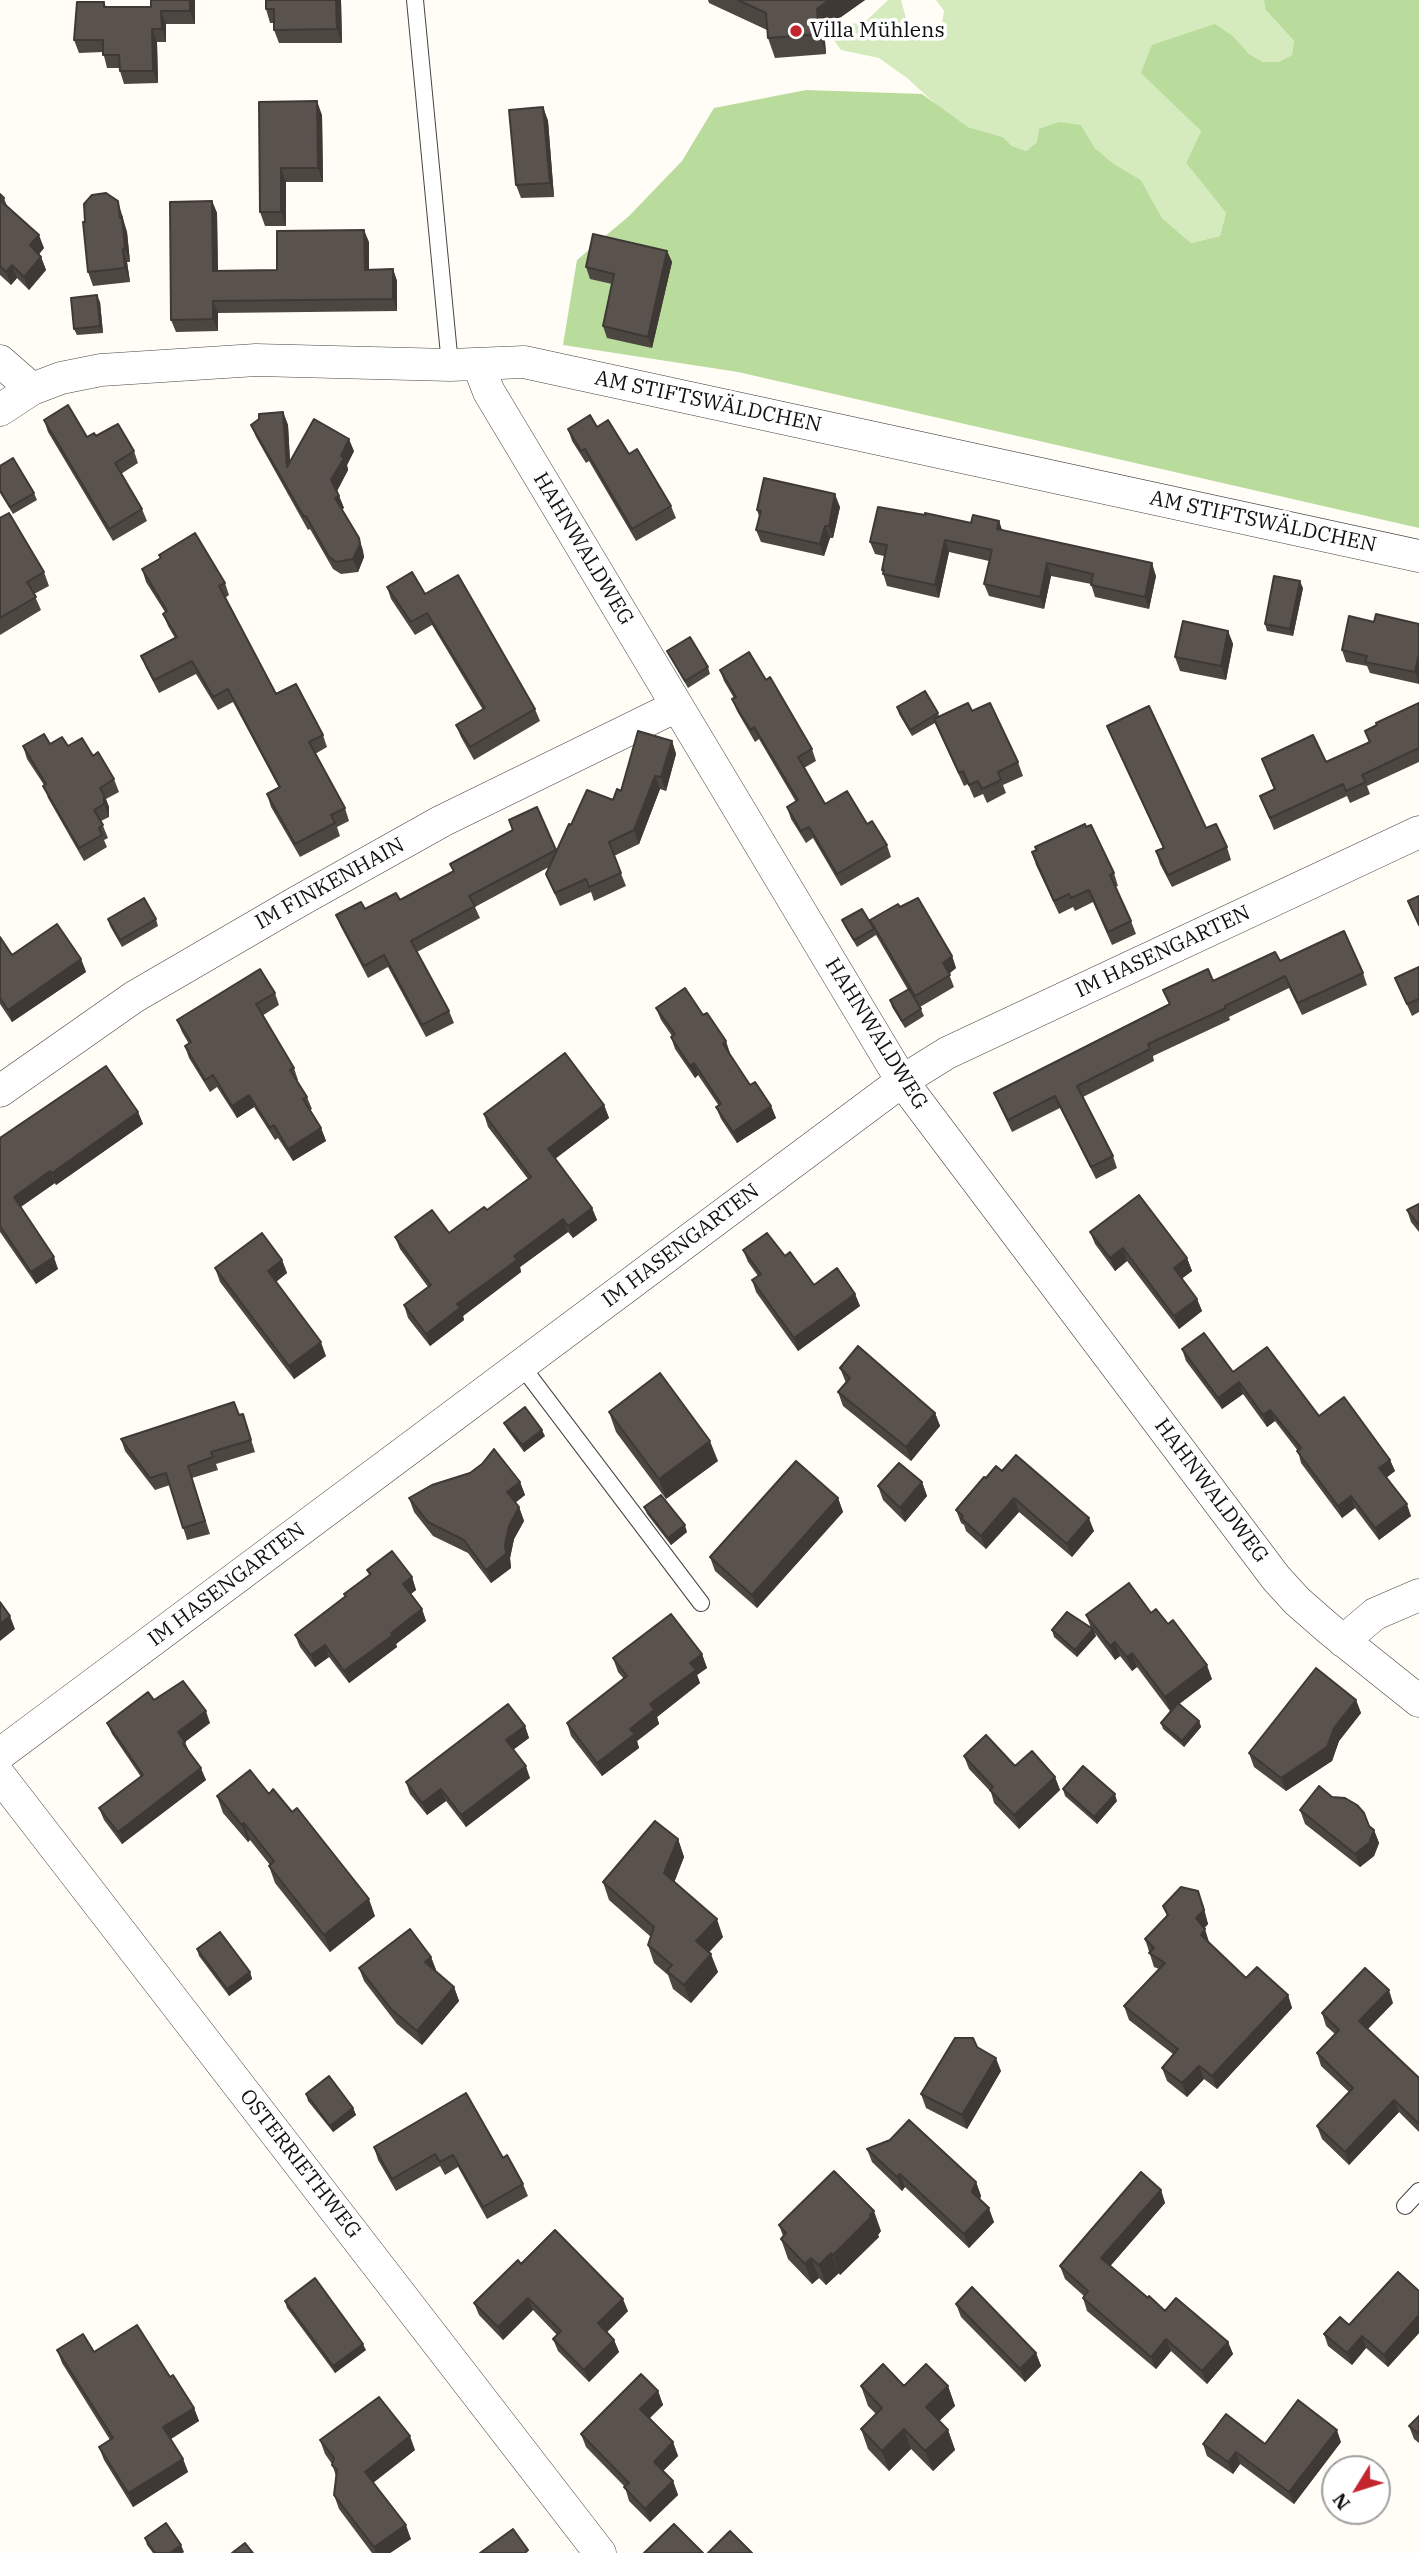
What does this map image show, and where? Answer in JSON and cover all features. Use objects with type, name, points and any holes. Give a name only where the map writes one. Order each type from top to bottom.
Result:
[{"type":"street","name":"AM STIFTSWÄLDCHEN","points":[[0,410],[32,389],[61,378],[101,370],[256,360],[464,365],[524,362],[1419,556]]},
{"type":"street","points":[[0,361],[32,389]]},
{"type":"street","name":"HAHNWALDWEG","points":[[464,365],[489,393],[902,1081],[1276,1578],[1297,1601],[1343,1641],[1419,1701]]},
{"type":"street","name":"IM FINKENHAIN","points":[[0,1091],[134,997],[292,905],[442,821],[677,706]]},
{"type":"street","name":"IM HASENGARTEN","points":[[0,1754],[902,1081],[947,1053],[1419,832]]},
{"type":"street","points":[[1343,1641],[1375,1614],[1419,1595]]},
{"type":"street","name":"OSTERRIETHWEG","points":[[0,1776],[600,2553]]},
{"type":"lane","name":"HAHNWALDWEG","points":[[415,0],[464,365]]},
{"type":"lane","points":[[521,1365],[701,1603]]},
{"type":"lane","points":[[1405,2206],[1419,2191]]},
{"type":"green space","points":[[888,0],[901,0],[909,29],[921,33],[942,23],[944,11],[936,0],[1264,0],[1265,9],[1294,41],[1292,55],[1278,62],[1263,62],[1249,54],[1234,37],[1142,73],[1201,131],[1186,163],[1226,213],[1220,236],[1191,243],[1162,218],[1141,180],[1114,164],[1095,148],[1081,125],[1037,142],[1026,151],[1012,146],[1003,137],[968,127],[940,108],[907,78],[879,58],[841,50],[831,36],[840,23],[863,24]]},
{"type":"green space","points":[[1264,0],[1419,0],[1419,528],[738,372],[563,345],[577,260],[629,216],[682,161],[714,108],[806,90],[922,94],[968,127],[1003,137],[1012,146],[1026,151],[1037,142],[1039,129],[1059,122],[1081,125],[1095,148],[1114,164],[1141,180],[1162,218],[1191,243],[1220,236],[1226,213],[1186,163],[1201,131],[1141,73],[1152,45],[1215,24],[1234,37],[1249,54],[1263,62],[1278,62],[1292,55],[1294,41],[1265,9]]},
{"type":"building","points":[[151,0],[190,0],[190,11],[161,11],[162,29],[152,29],[153,71],[120,71],[119,55],[103,55],[103,40],[74,40],[77,2],[104,2],[104,7],[151,7]]},
{"type":"building","points":[[266,0],[336,0],[337,29],[274,30],[274,9],[266,9]]},
{"type":"building","points":[[738,0],[829,0],[817,9],[819,34],[768,38],[766,13]]},
{"type":"building","points":[[317,101],[318,168],[281,168],[281,212],[260,212],[259,102]]},
{"type":"building","points":[[543,107],[550,183],[516,185],[509,110]]},
{"type":"building","points":[[106,193],[118,201],[122,218],[125,268],[88,272],[84,204],[92,195]]},
{"type":"building","points":[[0,194],[4,198],[1,201],[39,235],[30,245],[41,257],[24,277],[12,265],[6,272],[0,266]]},
{"type":"building","points":[[212,201],[213,271],[277,270],[277,231],[364,230],[365,270],[393,269],[393,299],[213,301],[213,319],[171,320],[170,202]]},
{"type":"building","points":[[593,234],[667,251],[648,337],[603,326],[614,274],[586,267]]},
{"type":"building","points":[[97,295],[100,326],[74,329],[71,298]]},
{"type":"building","points":[[68,405],[87,437],[94,433],[96,436],[118,424],[134,451],[115,463],[142,509],[109,529],[44,420]]},
{"type":"building","points":[[283,412],[287,467],[314,419],[349,439],[341,456],[344,458],[331,480],[339,496],[335,498],[359,538],[360,544],[353,559],[336,562],[329,557],[251,425],[259,419],[259,414]]},
{"type":"building","points":[[590,415],[597,427],[608,420],[629,454],[637,449],[671,506],[632,529],[585,449],[581,451],[568,429]]},
{"type":"building","points":[[13,458],[34,493],[10,507],[0,490],[0,466]]},
{"type":"building","points":[[764,478],[835,494],[829,526],[825,526],[820,544],[756,530]]},
{"type":"building","points":[[878,507],[971,523],[973,515],[999,521],[997,529],[1152,563],[1145,597],[1091,585],[1093,574],[1047,563],[1040,597],[984,584],[992,550],[945,540],[935,585],[883,574],[887,545],[870,542]]},
{"type":"building","points":[[9,513],[44,572],[27,582],[36,597],[0,618],[0,518]]},
{"type":"building","points":[[195,533],[225,583],[219,586],[276,694],[296,684],[323,735],[309,742],[345,808],[331,815],[335,823],[295,844],[267,794],[280,787],[228,689],[213,697],[192,661],[154,680],[141,656],[177,637],[163,614],[167,611],[142,569]]},
{"type":"building","points":[[412,572],[425,594],[458,575],[535,709],[470,747],[456,725],[485,708],[427,613],[411,622],[387,587]]},
{"type":"building","points":[[1274,576],[1300,581],[1290,629],[1265,624]]},
{"type":"building","points":[[1376,614],[1419,624],[1419,654],[1415,672],[1365,662],[1367,656],[1342,650],[1349,616],[1374,622]]},
{"type":"building","points":[[1183,621],[1228,631],[1221,666],[1175,657]]},
{"type":"building","points":[[690,637],[708,667],[685,681],[667,651]]},
{"type":"building","points":[[749,652],[766,680],[770,677],[812,749],[798,757],[825,804],[847,791],[867,824],[872,821],[887,845],[837,874],[809,827],[801,831],[787,807],[798,800],[754,727],[751,730],[741,715],[732,699],[736,697],[720,670]]},
{"type":"building","points":[[925,691],[938,713],[910,730],[897,707]]},
{"type":"building","points":[[968,703],[972,711],[990,703],[1018,762],[998,772],[1001,780],[982,789],[978,781],[969,785],[963,771],[959,773],[934,719]]},
{"type":"building","points":[[1419,703],[1419,748],[1362,775],[1366,782],[1346,791],[1343,784],[1270,818],[1260,796],[1275,789],[1262,759],[1313,735],[1326,762],[1370,742],[1365,731]]},
{"type":"building","points":[[1149,706],[1206,828],[1216,824],[1227,847],[1168,875],[1156,851],[1164,848],[1107,726]]},
{"type":"building","points":[[638,731],[672,741],[661,777],[655,776],[634,830],[609,842],[621,873],[589,887],[586,879],[555,893],[546,874],[569,824],[571,825],[587,790],[613,800],[617,789],[621,791]]},
{"type":"building","points":[[44,734],[50,744],[62,737],[68,746],[82,738],[93,756],[98,752],[114,779],[100,788],[104,795],[104,804],[94,810],[103,825],[99,828],[102,835],[79,848],[23,746]]},
{"type":"building","points":[[537,807],[556,850],[469,896],[475,906],[411,941],[449,1011],[422,1025],[384,955],[364,966],[336,915],[361,902],[365,909],[396,893],[400,900],[454,871],[450,864],[513,830],[509,820]]},
{"type":"building","points":[[1085,824],[1086,827],[1091,825],[1114,873],[1110,875],[1131,921],[1108,932],[1089,890],[1071,898],[1069,894],[1054,901],[1032,852],[1037,850],[1035,847]]},
{"type":"building","points":[[1419,896],[1419,925],[1408,901]]},
{"type":"building","points":[[144,898],[156,919],[120,940],[108,919]]},
{"type":"building","points":[[918,898],[952,956],[943,963],[950,975],[915,996],[870,920],[898,904],[900,907]]},
{"type":"building","points":[[862,909],[874,929],[854,940],[842,920]]},
{"type":"building","points":[[57,924],[81,959],[8,1010],[0,998],[0,937],[12,955]]},
{"type":"building","points":[[1344,931],[1363,973],[1298,1003],[1285,976],[1225,1006],[1226,1008],[1148,1044],[1150,1049],[1077,1086],[1113,1156],[1091,1167],[1055,1096],[1008,1120],[994,1093],[1170,1004],[1163,990],[1208,969],[1213,981],[1275,952],[1280,961]]},
{"type":"building","points":[[1419,967],[1419,999],[1407,1004],[1395,978]]},
{"type":"building","points":[[260,969],[275,993],[256,1004],[294,1068],[290,1070],[307,1097],[303,1099],[321,1128],[288,1149],[274,1125],[270,1128],[249,1095],[232,1106],[213,1075],[205,1080],[185,1046],[191,1042],[177,1020]]},
{"type":"building","points":[[685,988],[703,1015],[707,1013],[726,1041],[723,1044],[750,1085],[755,1082],[771,1106],[733,1132],[716,1107],[721,1104],[694,1063],[690,1066],[671,1037],[675,1034],[656,1008]]},
{"type":"building","points":[[909,989],[921,1009],[902,1021],[890,1000]]},
{"type":"building","points":[[565,1053],[604,1105],[548,1149],[592,1208],[568,1226],[563,1219],[514,1256],[517,1260],[457,1304],[460,1308],[426,1334],[404,1305],[431,1285],[395,1237],[432,1210],[449,1233],[484,1207],[487,1210],[531,1177],[484,1114]]},
{"type":"building","points":[[106,1066],[138,1112],[14,1197],[54,1257],[31,1272],[0,1226],[0,1138]]},
{"type":"building","points":[[1139,1195],[1187,1258],[1174,1268],[1197,1299],[1174,1316],[1123,1248],[1110,1258],[1090,1232]]},
{"type":"building","points":[[1419,1204],[1419,1225],[1407,1210]]},
{"type":"building","points":[[262,1233],[282,1260],[268,1271],[321,1342],[289,1366],[215,1268]]},
{"type":"building","points":[[767,1233],[785,1256],[790,1252],[814,1285],[837,1268],[855,1294],[794,1338],[752,1280],[761,1274],[743,1250]]},
{"type":"building","points":[[1204,1333],[1233,1372],[1267,1347],[1319,1416],[1344,1397],[1390,1460],[1379,1468],[1407,1504],[1375,1528],[1351,1496],[1338,1506],[1297,1451],[1301,1448],[1270,1410],[1263,1415],[1239,1382],[1218,1398],[1182,1349]]},
{"type":"building","points":[[858,1346],[935,1413],[906,1447],[838,1392],[850,1378],[840,1368]]},
{"type":"building","points":[[660,1373],[710,1441],[659,1479],[609,1412]]},
{"type":"building","points":[[234,1402],[239,1415],[243,1414],[251,1440],[211,1452],[213,1457],[188,1466],[205,1521],[183,1528],[166,1473],[150,1478],[121,1439]]},
{"type":"building","points":[[525,1407],[542,1430],[522,1445],[504,1423]]},
{"type":"building","points":[[494,1449],[520,1482],[507,1492],[519,1507],[509,1526],[506,1554],[486,1570],[464,1540],[428,1522],[409,1498],[432,1485],[470,1473],[482,1464]]},
{"type":"building","points":[[1016,1455],[1089,1518],[1067,1544],[1014,1498],[981,1536],[956,1510],[996,1466],[1002,1471]]},
{"type":"building","points":[[796,1461],[838,1498],[752,1595],[710,1557]]},
{"type":"building","points":[[899,1463],[922,1482],[900,1508],[878,1486]]},
{"type":"building","points":[[661,1495],[685,1525],[668,1538],[644,1507]]},
{"type":"building","points":[[392,1551],[412,1577],[403,1584],[422,1609],[391,1633],[393,1635],[344,1671],[325,1645],[311,1655],[295,1635],[346,1596],[344,1594],[371,1574],[367,1570]]},
{"type":"building","points":[[1129,1583],[1151,1613],[1156,1609],[1168,1624],[1173,1620],[1207,1665],[1165,1697],[1132,1653],[1127,1657],[1115,1642],[1110,1646],[1086,1615]]},
{"type":"building","points":[[0,1602],[10,1616],[0,1624]]},
{"type":"building","points":[[1067,1612],[1093,1629],[1075,1650],[1052,1630]]},
{"type":"building","points":[[671,1614],[702,1654],[690,1663],[696,1670],[650,1704],[654,1710],[630,1729],[635,1734],[597,1763],[567,1723],[627,1676],[613,1658]]},
{"type":"building","points":[[1316,1668],[1356,1700],[1334,1728],[1327,1747],[1281,1778],[1249,1753]]},
{"type":"building","points":[[183,1681],[206,1711],[178,1732],[185,1742],[183,1744],[201,1768],[118,1832],[99,1808],[143,1775],[107,1723],[148,1692],[154,1700]]},
{"type":"building","points":[[1178,1703],[1199,1721],[1182,1741],[1161,1723]]},
{"type":"building","points":[[508,1704],[525,1726],[506,1740],[526,1766],[461,1815],[441,1789],[422,1803],[406,1782]]},
{"type":"building","points":[[986,1735],[1015,1766],[1032,1751],[1055,1777],[1014,1815],[990,1790],[993,1787],[964,1756]]},
{"type":"building","points":[[1083,1766],[1115,1794],[1094,1817],[1063,1789]]},
{"type":"building","points":[[250,1770],[269,1794],[273,1789],[292,1812],[297,1808],[369,1899],[324,1935],[269,1866],[274,1861],[244,1823],[242,1825],[217,1796]]},
{"type":"building","points":[[1319,1786],[1332,1797],[1345,1798],[1357,1805],[1374,1830],[1369,1843],[1355,1854],[1300,1810]]},
{"type":"building","points":[[655,1821],[678,1839],[664,1873],[717,1919],[696,1941],[711,1954],[684,1985],[667,1971],[672,1965],[648,1945],[654,1927],[603,1882]]},
{"type":"building","points":[[1181,1887],[1198,1891],[1204,1910],[1196,1918],[1205,1929],[1201,1935],[1246,1978],[1257,1967],[1288,1995],[1212,2076],[1199,2066],[1182,2083],[1162,2068],[1178,2049],[1124,2006],[1165,1963],[1149,1953],[1154,1948],[1145,1939],[1168,1915],[1163,1906]]},
{"type":"building","points":[[410,1929],[431,1957],[425,1962],[454,1987],[417,2031],[392,2010],[359,1968]]},
{"type":"building","points":[[220,1932],[250,1972],[227,1989],[197,1949]]},
{"type":"building","points":[[1365,1968],[1389,1990],[1359,2021],[1419,2078],[1419,2124],[1394,2100],[1345,2152],[1317,2126],[1353,2088],[1317,2053],[1339,2030],[1322,2013]]},
{"type":"building","points":[[955,2038],[973,2038],[977,2047],[996,2058],[962,2115],[921,2094]]},
{"type":"building","points":[[329,2076],[353,2108],[330,2126],[306,2094]]},
{"type":"building","points":[[466,2093],[503,2158],[507,2155],[523,2184],[483,2207],[453,2155],[440,2162],[435,2154],[392,2179],[374,2147]]},
{"type":"building","points":[[909,2120],[976,2182],[972,2192],[989,2208],[964,2234],[900,2174],[897,2177],[867,2149],[890,2140]]},
{"type":"building","points":[[834,2171],[874,2211],[833,2255],[831,2253],[819,2265],[811,2258],[805,2264],[781,2239],[786,2233],[779,2225]]},
{"type":"building","points":[[1141,2172],[1161,2190],[1101,2258],[1165,2311],[1176,2298],[1228,2342],[1202,2371],[1166,2339],[1151,2357],[1083,2298],[1088,2291],[1060,2266]]},
{"type":"building","points":[[555,2230],[623,2299],[598,2323],[614,2340],[584,2370],[553,2339],[561,2331],[528,2298],[498,2327],[474,2303],[518,2260],[521,2264]]},
{"type":"building","points":[[1398,2272],[1419,2291],[1419,2315],[1384,2355],[1362,2336],[1347,2353],[1324,2334],[1340,2317],[1349,2325]]},
{"type":"building","points":[[315,2278],[363,2344],[333,2366],[285,2301]]},
{"type":"building","points":[[972,2287],[1036,2353],[1020,2369],[956,2304]]},
{"type":"building","points":[[137,2325],[170,2377],[173,2375],[194,2408],[163,2427],[183,2459],[128,2493],[99,2447],[113,2438],[57,2350],[83,2334],[94,2352]]},
{"type":"building","points":[[883,2364],[904,2386],[926,2364],[948,2386],[926,2407],[948,2430],[925,2451],[904,2429],[882,2451],[861,2429],[882,2408],[861,2386]]},
{"type":"building","points":[[641,2374],[658,2391],[640,2409],[673,2442],[654,2462],[673,2481],[645,2509],[624,2487],[629,2483],[581,2434]]},
{"type":"building","points":[[379,2397],[410,2436],[365,2472],[406,2525],[374,2547],[334,2495],[337,2470],[332,2465],[334,2458],[320,2440]]},
{"type":"building","points":[[1298,2400],[1337,2430],[1289,2492],[1236,2452],[1228,2462],[1203,2444],[1226,2414],[1265,2444]]},
{"type":"building","points":[[1419,2416],[1419,2434],[1409,2426]]},
{"type":"building","points":[[166,2523],[181,2545],[170,2553],[155,2553],[145,2538]]},
{"type":"building","points":[[674,2524],[703,2553],[644,2553]]},
{"type":"building","points":[[513,2529],[528,2550],[525,2553],[480,2553]]},
{"type":"building","points":[[730,2531],[752,2553],[708,2553]]},
{"type":"building","points":[[245,2543],[253,2553],[232,2553]]},
{"type":"place","name":"Villa Mühlens","points":[[796,31]]}]
